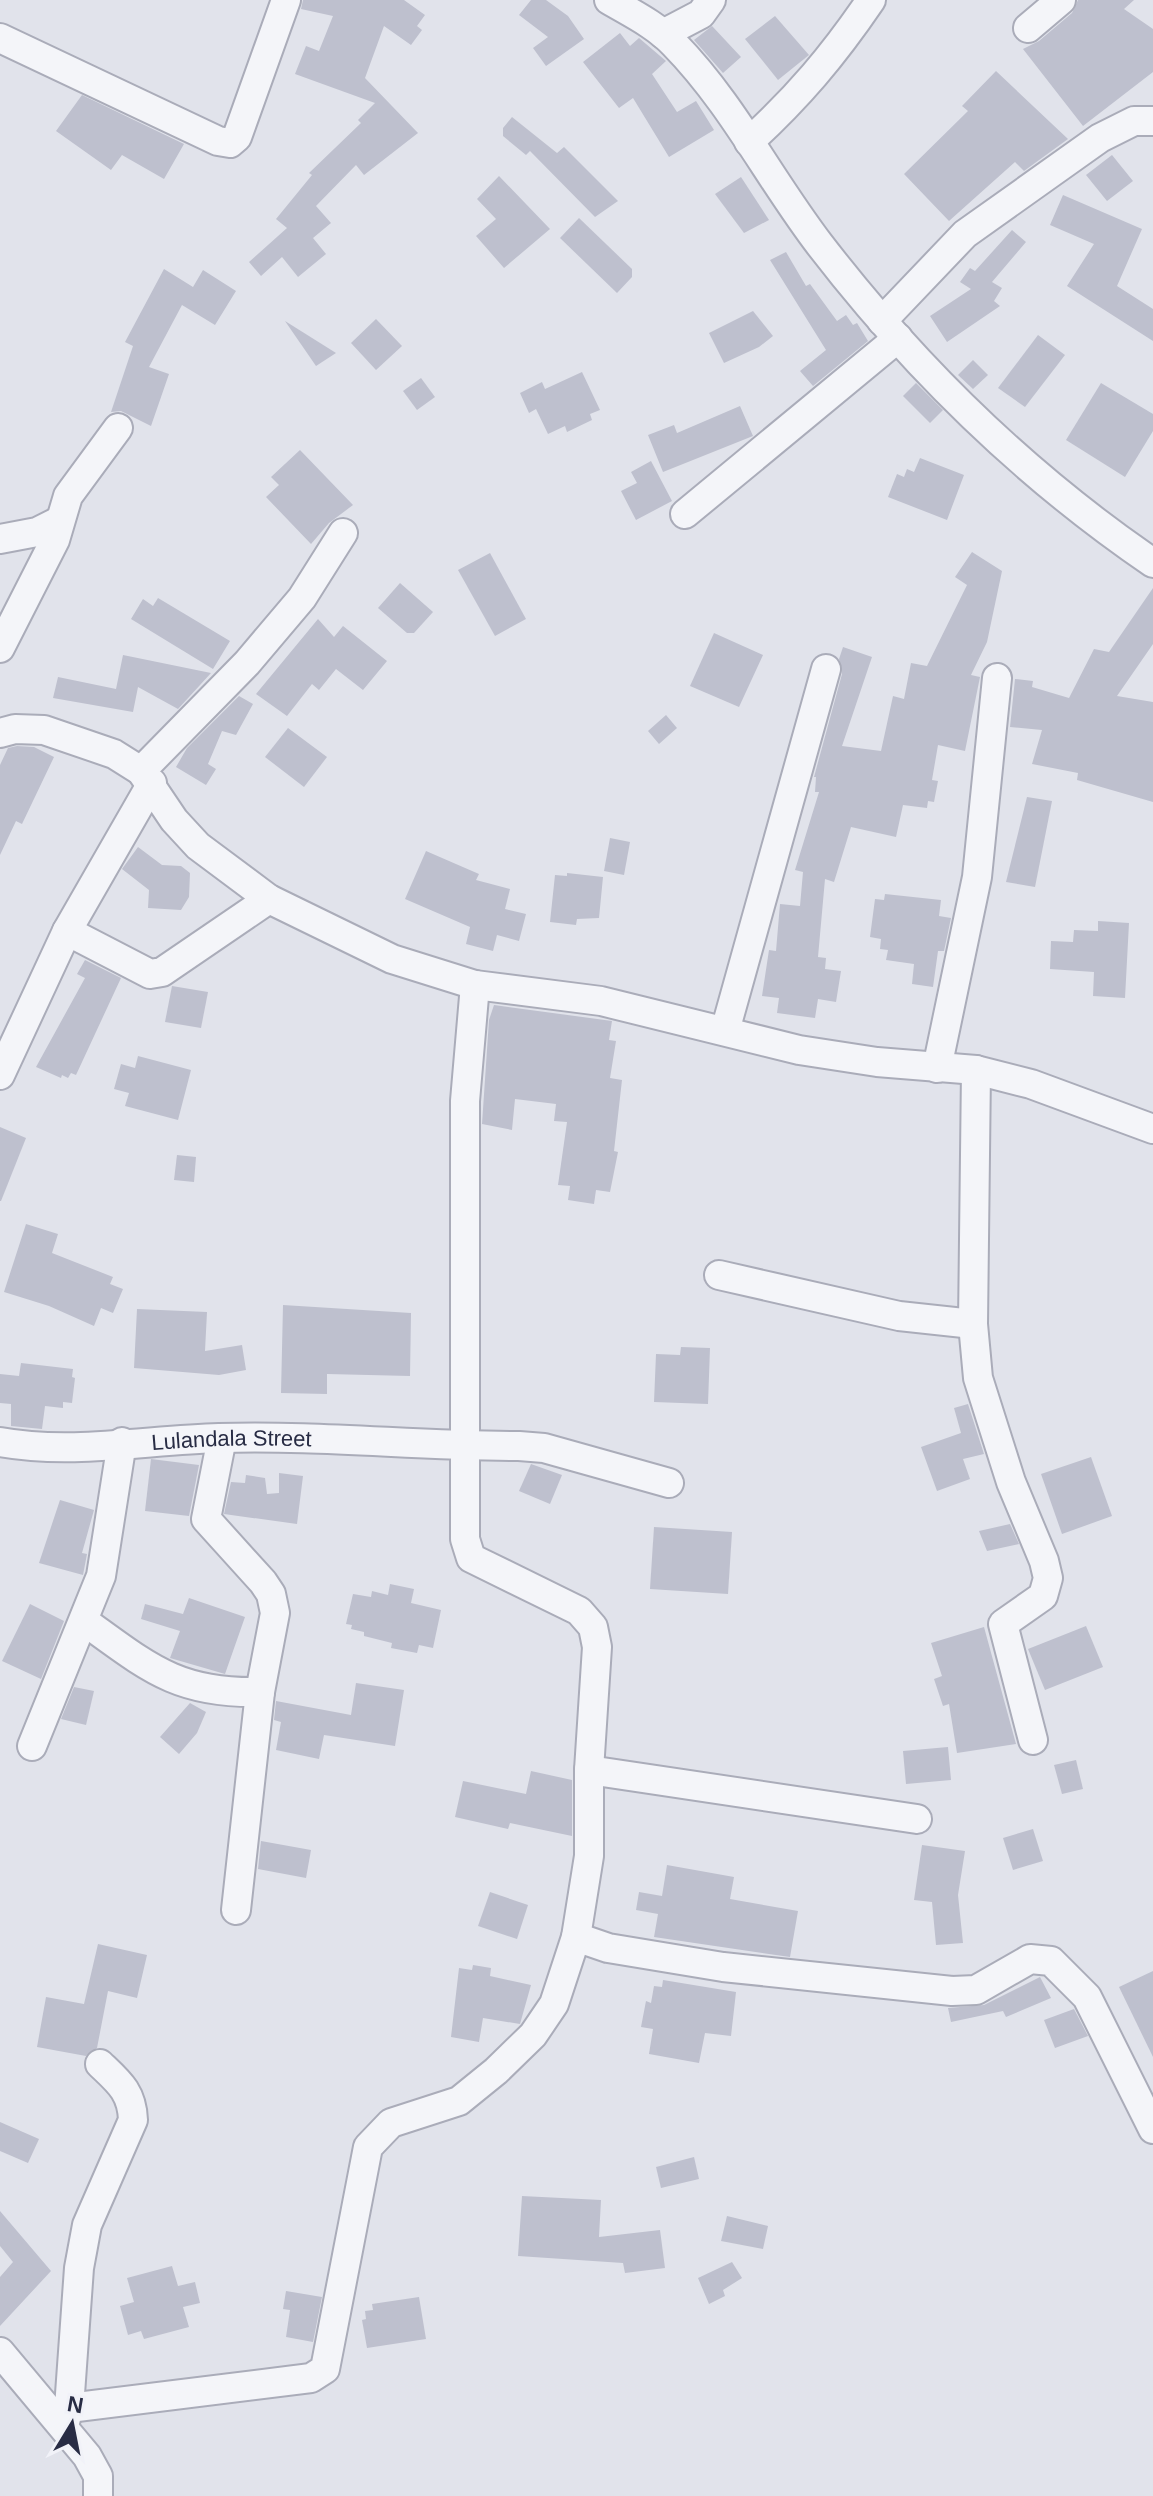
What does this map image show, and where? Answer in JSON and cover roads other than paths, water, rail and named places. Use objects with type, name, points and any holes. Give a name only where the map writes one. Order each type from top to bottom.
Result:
[{"type":"street","points":[[0,38],[218,141],[230,143],[237,137],[286,0]]},
{"type":"street","points":[[609,0],[663,34],[698,72],[819,244],[890,330],[1026,466],[1095,524],[1153,563]]},
{"type":"street","points":[[663,34],[701,14],[711,0]]},
{"type":"street","points":[[749,142],[799,96],[834,54],[871,0]]},
{"type":"street","points":[[1028,28],[1061,0]]},
{"type":"street","points":[[685,514],[890,330],[977,226],[1100,138],[1134,121],[1153,121]]},
{"type":"street","points":[[0,648],[55,540],[68,496],[118,428]]},
{"type":"street","points":[[0,539],[37,532],[59,521]]},
{"type":"street","points":[[0,1075],[67,931],[146,777],[302,598],[343,533]]},
{"type":"street","points":[[725,1031],[826,669]]},
{"type":"street","points":[[937,1068],[977,877],[997,678]]},
{"type":"street","points":[[5,726],[73,737],[114,754],[146,777],[174,820],[198,846],[269,899],[392,959],[475,985],[601,1001],[799,1050],[976,1070],[1031,1084],[1153,1129]]},
{"type":"street","points":[[67,931],[150,974],[162,972],[269,899]]},
{"type":"street","points":[[66,2417],[311,2378],[325,2369],[368,2147],[391,2123],[459,2101],[533,2035],[554,2004],[576,1937],[589,1856],[589,1770],[597,1647],[593,1627],[579,1611],[471,1558],[465,1539],[462,1446],[465,1101],[475,985]]},
{"type":"street","points":[[976,1070],[973,1324],[978,1378],[1011,1482],[1048,1578],[1043,1596],[1003,1624],[1033,1740]]},
{"type":"street","points":[[719,1275],[899,1316],[973,1324]]},
{"type":"street","points":[[222,1438],[206,1519],[271,1594],[275,1613],[260,1692],[236,1910]]},
{"type":"street","name":"Lulandala Street","points":[[0,1442],[78,1448],[122,1442],[222,1438],[544,1448],[669,1483]]},
{"type":"street","points":[[32,1746],[55,1682],[101,1576],[122,1442]]},
{"type":"street","points":[[84,1621],[166,1678],[200,1689],[260,1692]]},
{"type":"street","points":[[589,1770],[917,1819]]},
{"type":"street","points":[[576,1937],[608,1948],[723,1967],[952,1991],[976,1990],[1030,1959],[1051,1961],[1087,1997],[1153,2129]]},
{"type":"street","points":[[66,2417],[79,2268],[87,2225],[133,2120],[133,2102],[126,2089],[100,2064]]},
{"type":"street","points":[[0,2352],[66,2417],[98,2476],[98,2496]]}]
